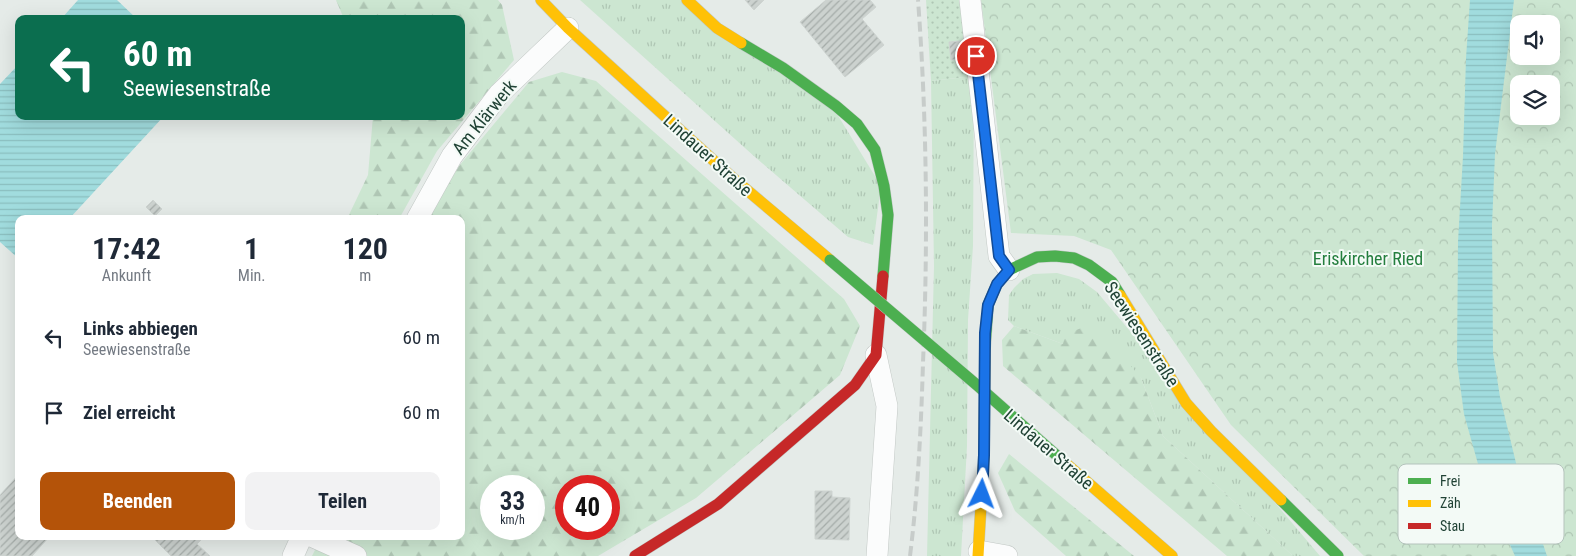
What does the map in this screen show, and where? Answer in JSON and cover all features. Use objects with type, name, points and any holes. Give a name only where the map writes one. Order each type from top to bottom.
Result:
[{"type":"street","name":"Lindauer Straße","points":[[541,0],[568,28],[735,180],[978,386],[1172,556]]},
{"type":"street","points":[[686,0],[717,28],[783,68],[836,106],[857,124],[875,150],[884,186],[888,215],[876,355],[886,406],[877,556]]},
{"type":"street","points":[[970,0],[999,256],[1009,270],[997,284],[988,305],[987,314],[985,333],[984,455],[978,554],[1007,556]]},
{"type":"street","name":"Am Klärwerk","points":[[418,215],[452,156],[499,94],[568,28]]},
{"type":"street","name":"Seewiesenstraße","points":[[1009,270],[1037,257],[1074,258],[1089,265],[1112,282],[1186,404],[1338,556]]},
{"type":"street","points":[[635,556],[718,504],[854,385],[876,355]]},
{"type":"street","points":[[293,556],[300,540]]},
{"type":"street","points":[[320,540],[356,556]]},
{"type":"green space","points":[[336,0],[498,0],[502,5],[514,60],[465,118],[465,15],[342,15]]},
{"type":"green space","points":[[580,0],[681,0],[834,109],[881,186],[873,245],[848,237],[755,157]]},
{"type":"green space","points":[[926,0],[966,0],[974,76],[931,81]]},
{"type":"green space","name":"Eriskircher Ried","points":[[981,0],[1576,0],[1576,556],[1364,556],[1231,425],[1111,250],[1074,236],[1011,233]]},
{"type":"green space","points":[[562,72],[596,81],[844,299],[860,326],[840,375],[696,498],[598,556],[312,556],[320,540],[465,540],[465,215],[430,215],[459,166],[529,82]]},
{"type":"green space","points":[[974,76],[973,246],[968,320],[967,446],[961,556],[927,556],[934,266],[931,81]]},
{"type":"green space","points":[[373,120],[463,120],[437,151],[401,215],[349,215],[368,175]]},
{"type":"green space","points":[[1057,273],[1079,279],[1097,292],[1320,556],[1293,556],[1163,436],[1141,378],[1063,344],[1014,326],[1008,320],[1009,295],[1023,279],[1033,274]]},
{"type":"green space","points":[[1014,326],[1063,344],[1065,334],[1087,326],[1107,338],[1141,378],[1163,436],[1293,556],[1227,556],[1003,366],[1002,340]]},
{"type":"green space","points":[[1009,454],[1134,556],[1066,556],[1015,511],[998,473]]},
{"type":"water","points":[[78,0],[117,0],[133,15],[65,15]]},
{"type":"water","points":[[1470,0],[1514,0],[1512,15],[1510,15],[1510,32],[1495,154],[1492,225],[1493,353],[1500,397],[1516,464],[1478,464],[1464,414],[1457,362],[1458,242]]},
{"type":"water","points":[[15,68],[15,120],[160,120],[73,215],[15,215],[15,255],[0,242],[0,84]]},
{"type":"water","points":[[1510,544],[1543,544],[1547,556],[1515,556]]},
{"type":"building","points":[[745,0],[764,0],[754,10]]},
{"type":"building","points":[[826,0],[870,0],[876,7],[862,19],[884,45],[845,77],[800,22]]},
{"type":"building","points":[[961,41],[963,59],[951,60],[949,42]]},
{"type":"building","points":[[153,200],[162,209],[154,215],[146,207]]},
{"type":"building","points":[[15,478],[15,540],[46,540],[32,556],[0,556],[0,495]]},
{"type":"building","points":[[815,491],[832,491],[832,497],[850,498],[849,540],[815,539]]},
{"type":"building","points":[[155,540],[201,540],[197,544],[210,556],[171,556]]},
{"type":"railway","points":[[910,556],[920,436],[926,272],[925,136],[918,0]]},
{"type":"traffic: fast","points":[[741,43],[783,68],[836,106],[857,124],[875,150],[884,186],[888,215],[883,276]]},
{"type":"traffic: fast","points":[[985,348],[988,305],[997,284],[1009,270],[1037,257],[1074,258],[1089,265],[1112,282],[1120,295]]},
{"type":"traffic: fast","points":[[830,260],[1063,461]]},
{"type":"traffic: fast","points":[[1281,500],[1338,556]]},
{"type":"traffic: slow","points":[[541,0],[568,28],[735,180],[830,260]]},
{"type":"traffic: slow","points":[[687,0],[717,28],[741,43]]},
{"type":"traffic: slow","points":[[1120,295],[1186,403],[1211,431],[1281,500]]},
{"type":"traffic: slow","points":[[978,556],[984,455],[985,348]]},
{"type":"traffic: slow","points":[[1063,461],[1172,556]]},
{"type":"traffic: jam","points":[[635,556],[718,504],[855,385],[876,355],[883,276]]},
{"type":"route","points":[[976,56],[999,256],[1009,270],[997,284],[988,305],[985,333],[982,494]]}]
